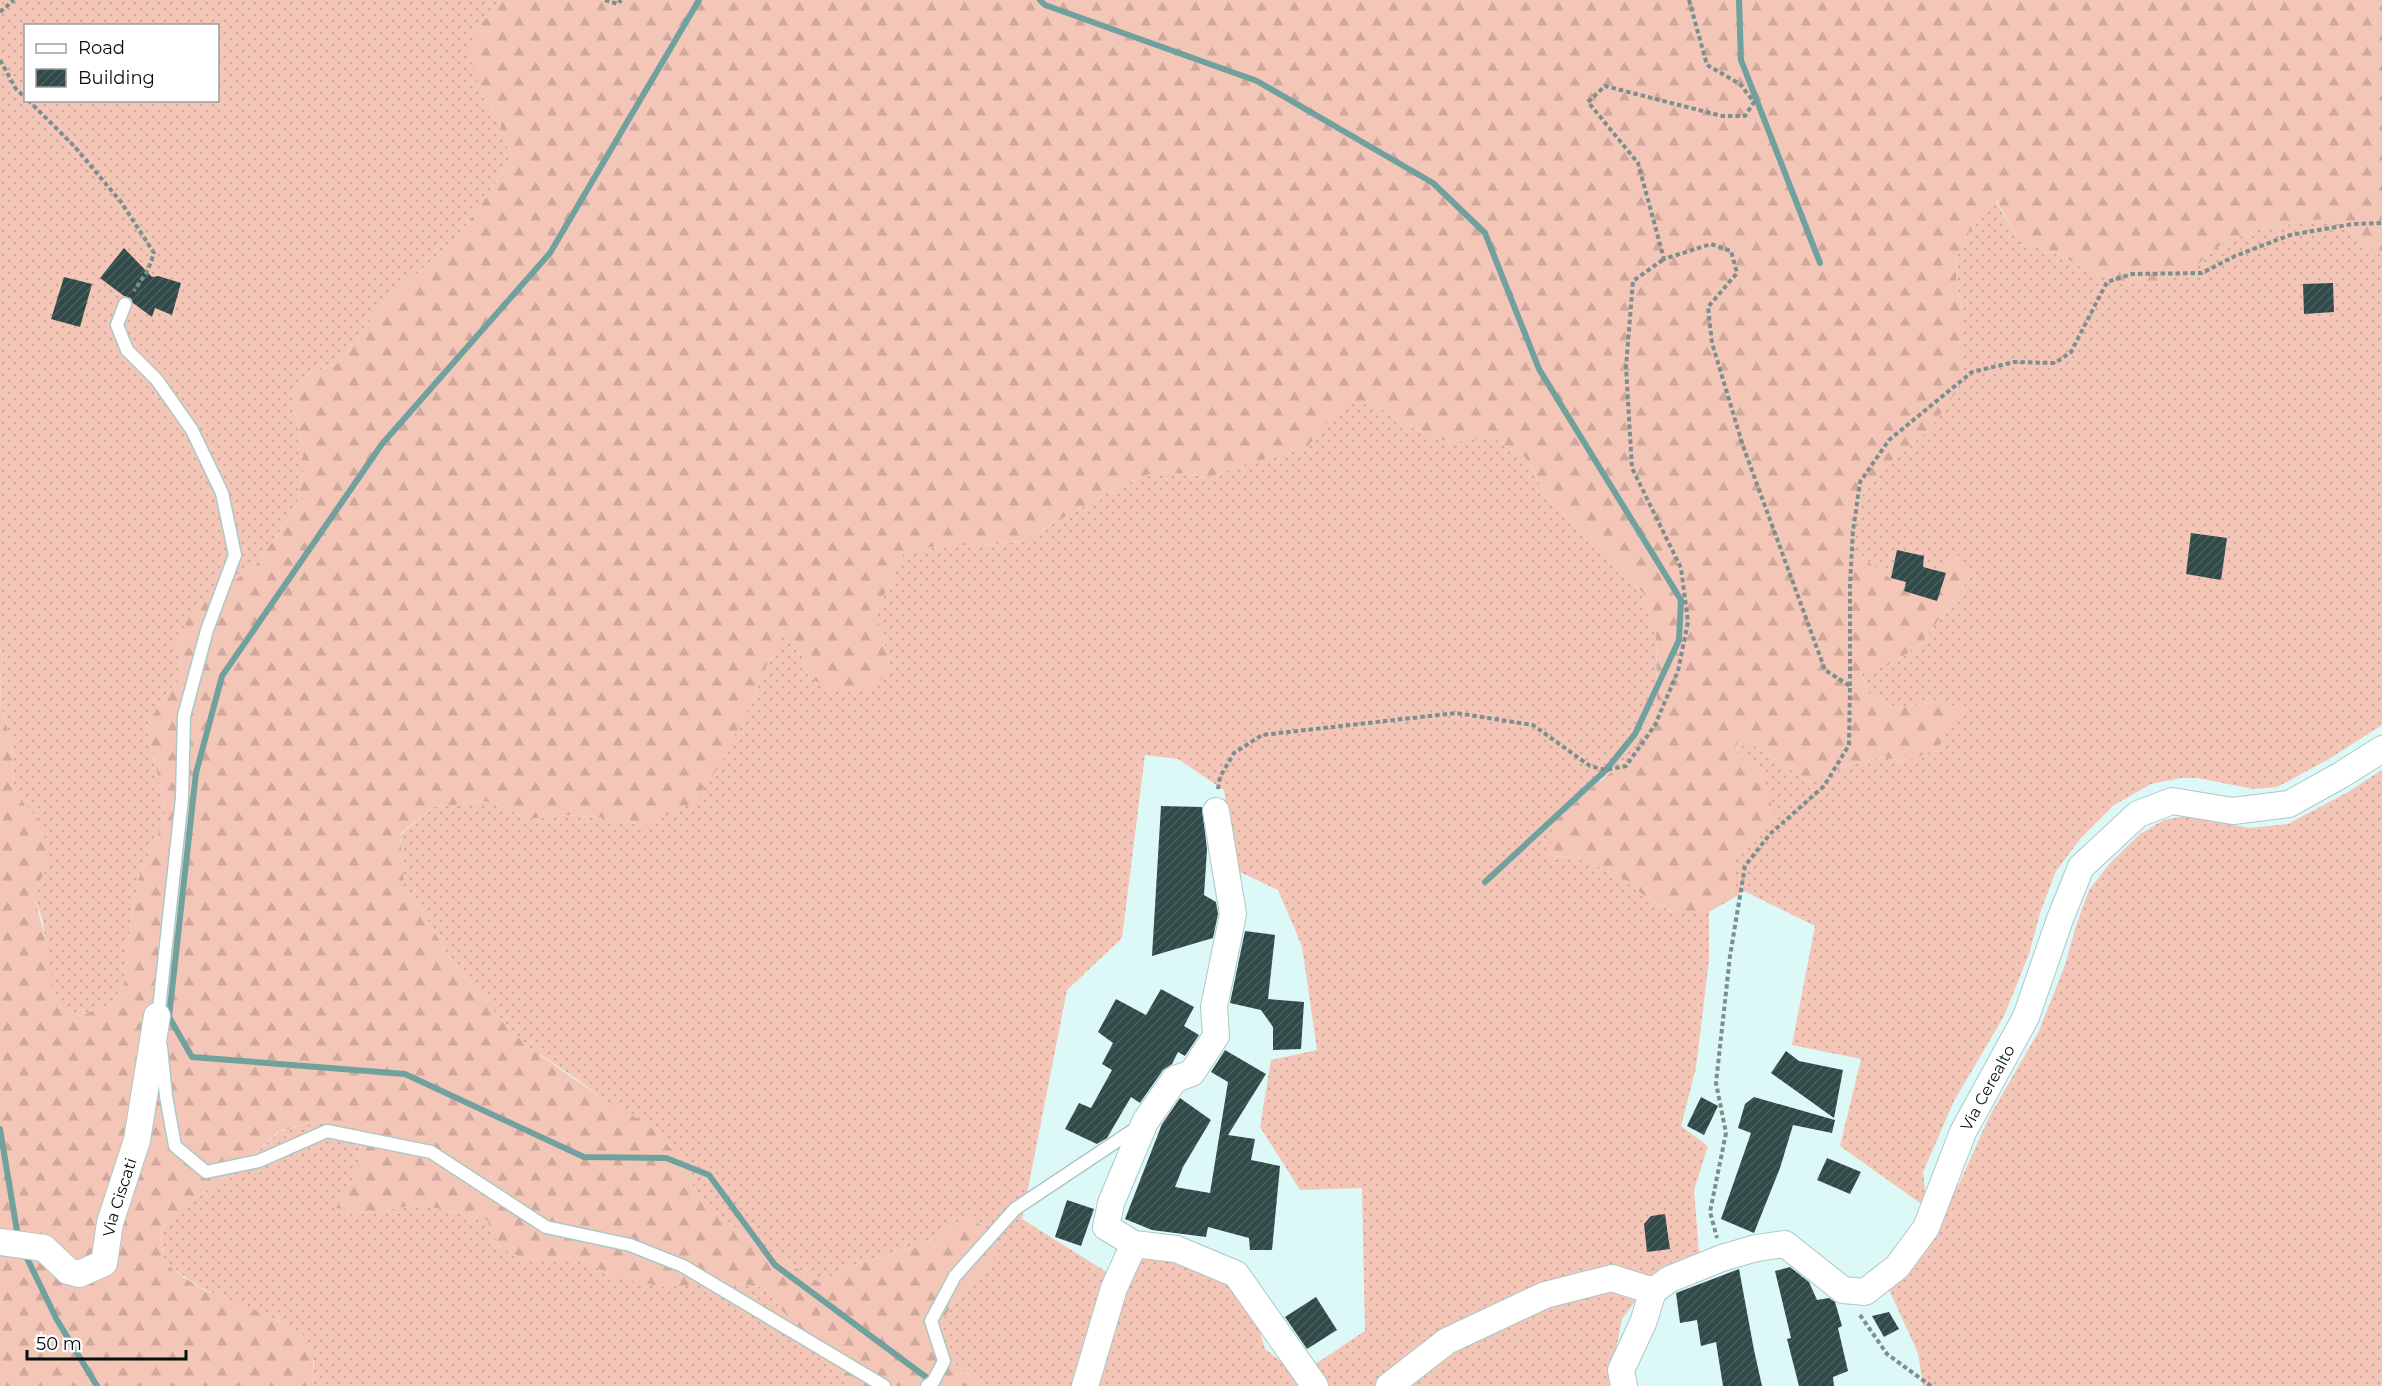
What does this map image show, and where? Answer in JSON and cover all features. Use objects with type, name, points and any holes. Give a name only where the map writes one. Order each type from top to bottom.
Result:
[{"type":"street","name":"Via Cerealto","points":[[1843,1290],[1865,1292],[1897,1267],[1926,1228],[1963,1132],[2026,1017],[2060,918],[2081,867],[2138,814],[2172,801],[2233,811],[2289,804],[2382,749]]},
{"type":"street","points":[[1216,811],[1233,914],[1215,1007],[1216,1036],[1192,1073],[1175,1079],[1145,1122],[1111,1203],[1106,1227],[1134,1244],[1176,1249],[1236,1274],[1315,1386]]},
{"type":"street","name":"Via Ciscati","points":[[0,1242],[44,1248],[68,1271],[79,1274],[104,1263],[110,1223],[137,1140],[157,1016]]},
{"type":"street","points":[[1085,1386],[1114,1288],[1134,1244]]},
{"type":"street","points":[[1624,1386],[1622,1370],[1653,1291],[1670,1279],[1722,1258],[1756,1248],[1785,1244],[1843,1290]]},
{"type":"street","points":[[1389,1386],[1447,1341],[1545,1295],[1612,1278],[1653,1291]]},
{"type":"lane","points":[[125,304],[117,325],[127,350],[157,380],[192,430],[222,493],[235,555],[207,630],[184,716],[182,798],[157,1016],[166,1096],[175,1146],[206,1172],[259,1161],[327,1131],[430,1152],[546,1227],[630,1245],[683,1266],[884,1386]]},
{"type":"lane","points":[[927,1386],[933,1382],[944,1361],[930,1321],[955,1276],[1015,1209],[1145,1122]]},
{"type":"path","points":[[0,12],[14,0]]},
{"type":"path","points":[[605,0],[618,4],[621,0]]},
{"type":"path","points":[[1664,259],[1638,163],[1588,102],[1605,86],[1722,116],[1745,116],[1754,102],[1740,84],[1707,65],[1689,0]]},
{"type":"path","points":[[0,60],[15,88],[24,96]]},
{"type":"path","points":[[30,102],[74,146],[122,202],[154,253],[148,270],[125,304]]},
{"type":"path","points":[[1722,1258],[1710,1212],[1726,1133],[1716,1083],[1730,956],[1745,866],[1770,834],[1824,786],[1849,745],[1850,584],[1853,531],[1860,482],[1889,440],[1972,372],[2014,362],[2055,363],[2071,352],[2107,282],[2132,274],[2202,273],[2235,256],[2290,235],[2353,224],[2382,223]]},
{"type":"path","points":[[1216,811],[1220,777],[1229,761],[1234,753],[1262,735],[1445,714],[1456,713],[1533,725],[1590,766],[1606,770],[1626,766],[1655,725],[1678,670],[1688,622],[1681,568],[1632,468],[1626,367],[1633,280],[1664,259],[1711,244],[1731,250],[1737,273],[1708,307],[1712,343],[1743,446],[1825,670],[1850,686]]},
{"type":"path","points":[[1843,1290],[1887,1354],[1931,1386]]},
{"type":"green space","points":[[0,0],[502,0],[478,27],[481,94],[498,118],[511,157],[484,201],[453,243],[380,305],[358,339],[337,364],[309,373],[292,398],[303,449],[303,472],[297,504],[254,567],[230,585],[176,643],[183,674],[164,697],[147,725],[166,816],[139,878],[132,913],[124,984],[111,1004],[79,1016],[59,1007],[50,975],[42,918],[32,892],[41,822],[15,794],[10,738],[0,703],[3,656],[0,650]]},
{"type":"green space","points":[[502,0],[2382,0],[2382,256],[2338,222],[2328,218],[2260,229],[2223,243],[2186,274],[2155,282],[2126,285],[2089,271],[2050,250],[2021,244],[1996,200],[1970,231],[1957,254],[1956,281],[1962,309],[1963,348],[1958,389],[1931,428],[1882,469],[1855,504],[1848,542],[1872,565],[1895,582],[1931,573],[1959,555],[1973,573],[1921,644],[1891,664],[1861,673],[1870,696],[1896,708],[1937,702],[1963,708],[1936,750],[1904,762],[1884,757],[1848,765],[1810,782],[1738,735],[1736,752],[1763,776],[1774,815],[1756,840],[1735,857],[1732,899],[1709,912],[1674,912],[1646,897],[1617,874],[1574,857],[1549,856],[1554,821],[1634,752],[1657,700],[1656,638],[1644,594],[1614,560],[1547,497],[1526,458],[1492,437],[1448,442],[1415,429],[1376,406],[1347,400],[1306,448],[1249,463],[1207,478],[1191,474],[1154,472],[1112,490],[1021,542],[940,545],[903,554],[876,613],[891,668],[871,690],[835,692],[809,677],[802,656],[783,636],[763,672],[751,703],[721,763],[695,802],[645,826],[606,818],[566,815],[527,819],[490,801],[434,807],[400,834],[404,886],[449,957],[501,1019],[527,1046],[603,1099],[650,1126],[679,1157],[695,1190],[725,1220],[758,1245],[819,1282],[851,1266],[935,1240],[952,1225],[971,1215],[998,1246],[989,1268],[958,1297],[937,1328],[953,1363],[983,1386],[850,1386],[815,1352],[765,1288],[734,1283],[665,1287],[613,1277],[580,1257],[526,1260],[498,1246],[487,1220],[419,1204],[369,1213],[336,1208],[356,1175],[362,1137],[323,1121],[279,1131],[243,1164],[192,1201],[161,1229],[163,1262],[201,1288],[287,1325],[305,1337],[312,1355],[312,1386],[0,1386],[0,703],[10,738],[15,794],[41,822],[51,863],[32,892],[41,920],[55,992],[59,1007],[79,1016],[111,1004],[124,984],[132,913],[139,878],[166,816],[147,725],[164,697],[183,674],[176,643],[194,608],[254,567],[297,504],[303,472],[303,449],[292,398],[309,373],[337,364],[358,339],[380,305],[453,243],[484,201],[511,157],[498,118],[481,94],[469,55],[478,27]]},
{"type":"green space","points":[[1995,200],[2021,244],[2050,250],[2089,271],[2186,274],[2223,243],[2260,229],[2328,218],[2338,222],[2382,256],[2382,725],[2329,759],[2277,787],[2253,789],[2198,778],[2181,778],[2151,784],[2114,805],[2081,838],[2056,871],[2040,913],[2029,954],[2004,1016],[1954,1101],[1923,1172],[1927,1208],[1840,1146],[1861,1059],[1792,1045],[1815,926],[1744,891],[1732,899],[1735,857],[1756,840],[1763,776],[1736,752],[1738,735],[1810,782],[1848,765],[1884,757],[1904,762],[1963,709],[1937,702],[1896,708],[1870,696],[1861,672],[1891,664],[1921,644],[1973,573],[1931,573],[1895,582],[1872,565],[1848,542],[1855,505],[1882,469],[1931,428],[1962,309],[1956,281],[1957,254],[1970,231]]},
{"type":"green space","points":[[1347,399],[1376,406],[1415,429],[1448,442],[1492,437],[1526,458],[1547,497],[1614,560],[1644,594],[1656,638],[1657,700],[1634,752],[1600,780],[1550,856],[1574,857],[1617,874],[1646,897],[1673,912],[1709,912],[1709,960],[1696,1068],[1681,1126],[1708,1146],[1694,1190],[1699,1252],[1660,1268],[1622,1319],[1613,1365],[1618,1386],[983,1386],[953,1363],[937,1328],[958,1297],[989,1268],[952,1225],[935,1240],[851,1266],[819,1282],[758,1245],[725,1220],[695,1190],[679,1157],[574,1077],[527,1046],[449,957],[404,886],[400,835],[434,807],[490,801],[527,819],[566,815],[606,818],[645,826],[751,703],[763,672],[783,635],[802,656],[809,677],[891,669],[876,613],[903,554],[940,545],[1021,542],[1112,490],[1154,472],[1191,474],[1207,478],[1249,463],[1306,448]],"holes":[[[1145,755],[1178,759],[1224,790],[1236,870],[1278,890],[1302,946],[1317,1050],[1271,1060],[1260,1127],[1300,1190],[1362,1188],[1365,1331],[1299,1375],[1265,1349],[1241,1264],[1130,1240],[1116,1278],[1022,1219],[1067,990],[1122,938]]]},
{"type":"green space","points":[[0,650],[3,656],[0,703]]},
{"type":"green space","points":[[2382,770],[2382,1386],[1923,1386],[1918,1353],[1884,1279],[1927,1208],[1959,1184],[1989,1117],[2039,1031],[2065,965],[2089,890],[2110,863],[2140,834],[2164,820],[2186,816],[2249,828],[2288,824],[2348,792]]},
{"type":"green space","points":[[323,1121],[362,1137],[356,1175],[337,1208],[369,1213],[419,1204],[487,1220],[498,1246],[526,1260],[580,1257],[613,1277],[707,1285],[734,1283],[765,1288],[815,1352],[850,1386],[312,1386],[314,1361],[282,1322],[230,1302],[200,1287],[163,1262],[161,1229],[192,1201],[243,1164],[280,1131]]},
{"type":"building","points":[[124,248],[152,277],[158,276],[181,283],[172,315],[155,308],[152,317],[133,303],[131,298],[124,296],[100,278]]},
{"type":"building","points":[[64,277],[92,284],[80,327],[51,319]]},
{"type":"building","points":[[2333,283],[2334,312],[2304,314],[2303,284]]},
{"type":"building","points":[[2191,533],[2227,538],[2221,580],[2186,574]]},
{"type":"building","points":[[1897,550],[1924,556],[1923,567],[1946,573],[1937,601],[1904,591],[1906,582],[1891,578]]},
{"type":"building","points":[[1161,806],[1202,807],[1207,849],[1204,895],[1216,902],[1218,914],[1213,938],[1152,956]]},
{"type":"building","points":[[1245,931],[1275,935],[1268,999],[1304,1002],[1301,1049],[1273,1050],[1273,1027],[1261,1010],[1230,1003]]},
{"type":"building","points":[[1161,989],[1194,1007],[1184,1026],[1199,1035],[1185,1056],[1178,1052],[1172,1064],[1163,1070],[1140,1103],[1131,1097],[1107,1138],[1097,1144],[1065,1129],[1079,1103],[1091,1108],[1112,1070],[1102,1064],[1113,1043],[1098,1032],[1116,999],[1146,1015]]},
{"type":"building","points":[[1225,1050],[1266,1074],[1228,1135],[1255,1139],[1251,1160],[1280,1166],[1272,1250],[1250,1250],[1249,1238],[1208,1227],[1206,1237],[1152,1230],[1125,1219],[1162,1124],[1180,1098],[1211,1120],[1183,1167],[1175,1187],[1210,1193],[1228,1082],[1211,1072]]},
{"type":"building","points":[[1786,1051],[1799,1061],[1843,1070],[1834,1118],[1771,1073]]},
{"type":"building","points":[[1701,1097],[1718,1106],[1704,1135],[1687,1126]]},
{"type":"building","points":[[1754,1097],[1835,1120],[1832,1133],[1793,1125],[1780,1168],[1754,1233],[1721,1219],[1751,1133],[1738,1128],[1745,1104]]},
{"type":"building","points":[[1827,1158],[1861,1172],[1850,1194],[1817,1180]]},
{"type":"building","points":[[1067,1200],[1094,1209],[1081,1246],[1055,1237]]},
{"type":"building","points":[[1665,1214],[1670,1249],[1647,1252],[1644,1224],[1651,1216]]},
{"type":"building","points":[[1790,1267],[1809,1282],[1817,1300],[1829,1298],[1835,1302],[1842,1326],[1838,1328],[1848,1371],[1833,1377],[1834,1386],[1799,1386],[1787,1339],[1791,1338],[1775,1271]]},
{"type":"building","points":[[1739,1269],[1762,1386],[1723,1386],[1716,1342],[1701,1346],[1697,1320],[1680,1323],[1676,1293]]},
{"type":"building","points":[[1316,1297],[1337,1330],[1307,1349],[1285,1317]]},
{"type":"building","points":[[1889,1312],[1899,1329],[1884,1337],[1872,1316]]},
{"type":"waterway","points":[[699,0],[550,253],[382,444],[222,676],[196,773],[169,1017],[192,1057],[405,1074],[584,1157],[666,1158],[709,1175],[775,1265],[934,1383]]},
{"type":"waterway","points":[[1040,0],[1045,5],[1257,81],[1433,183],[1485,233],[1539,369],[1681,600],[1679,640],[1635,734],[1606,770],[1485,882]]},
{"type":"waterway","points":[[1739,0],[1741,60],[1820,263]]},
{"type":"waterway","points":[[0,1129],[18,1237]]},
{"type":"waterway","points":[[24,1252],[57,1320],[97,1386]]}]
